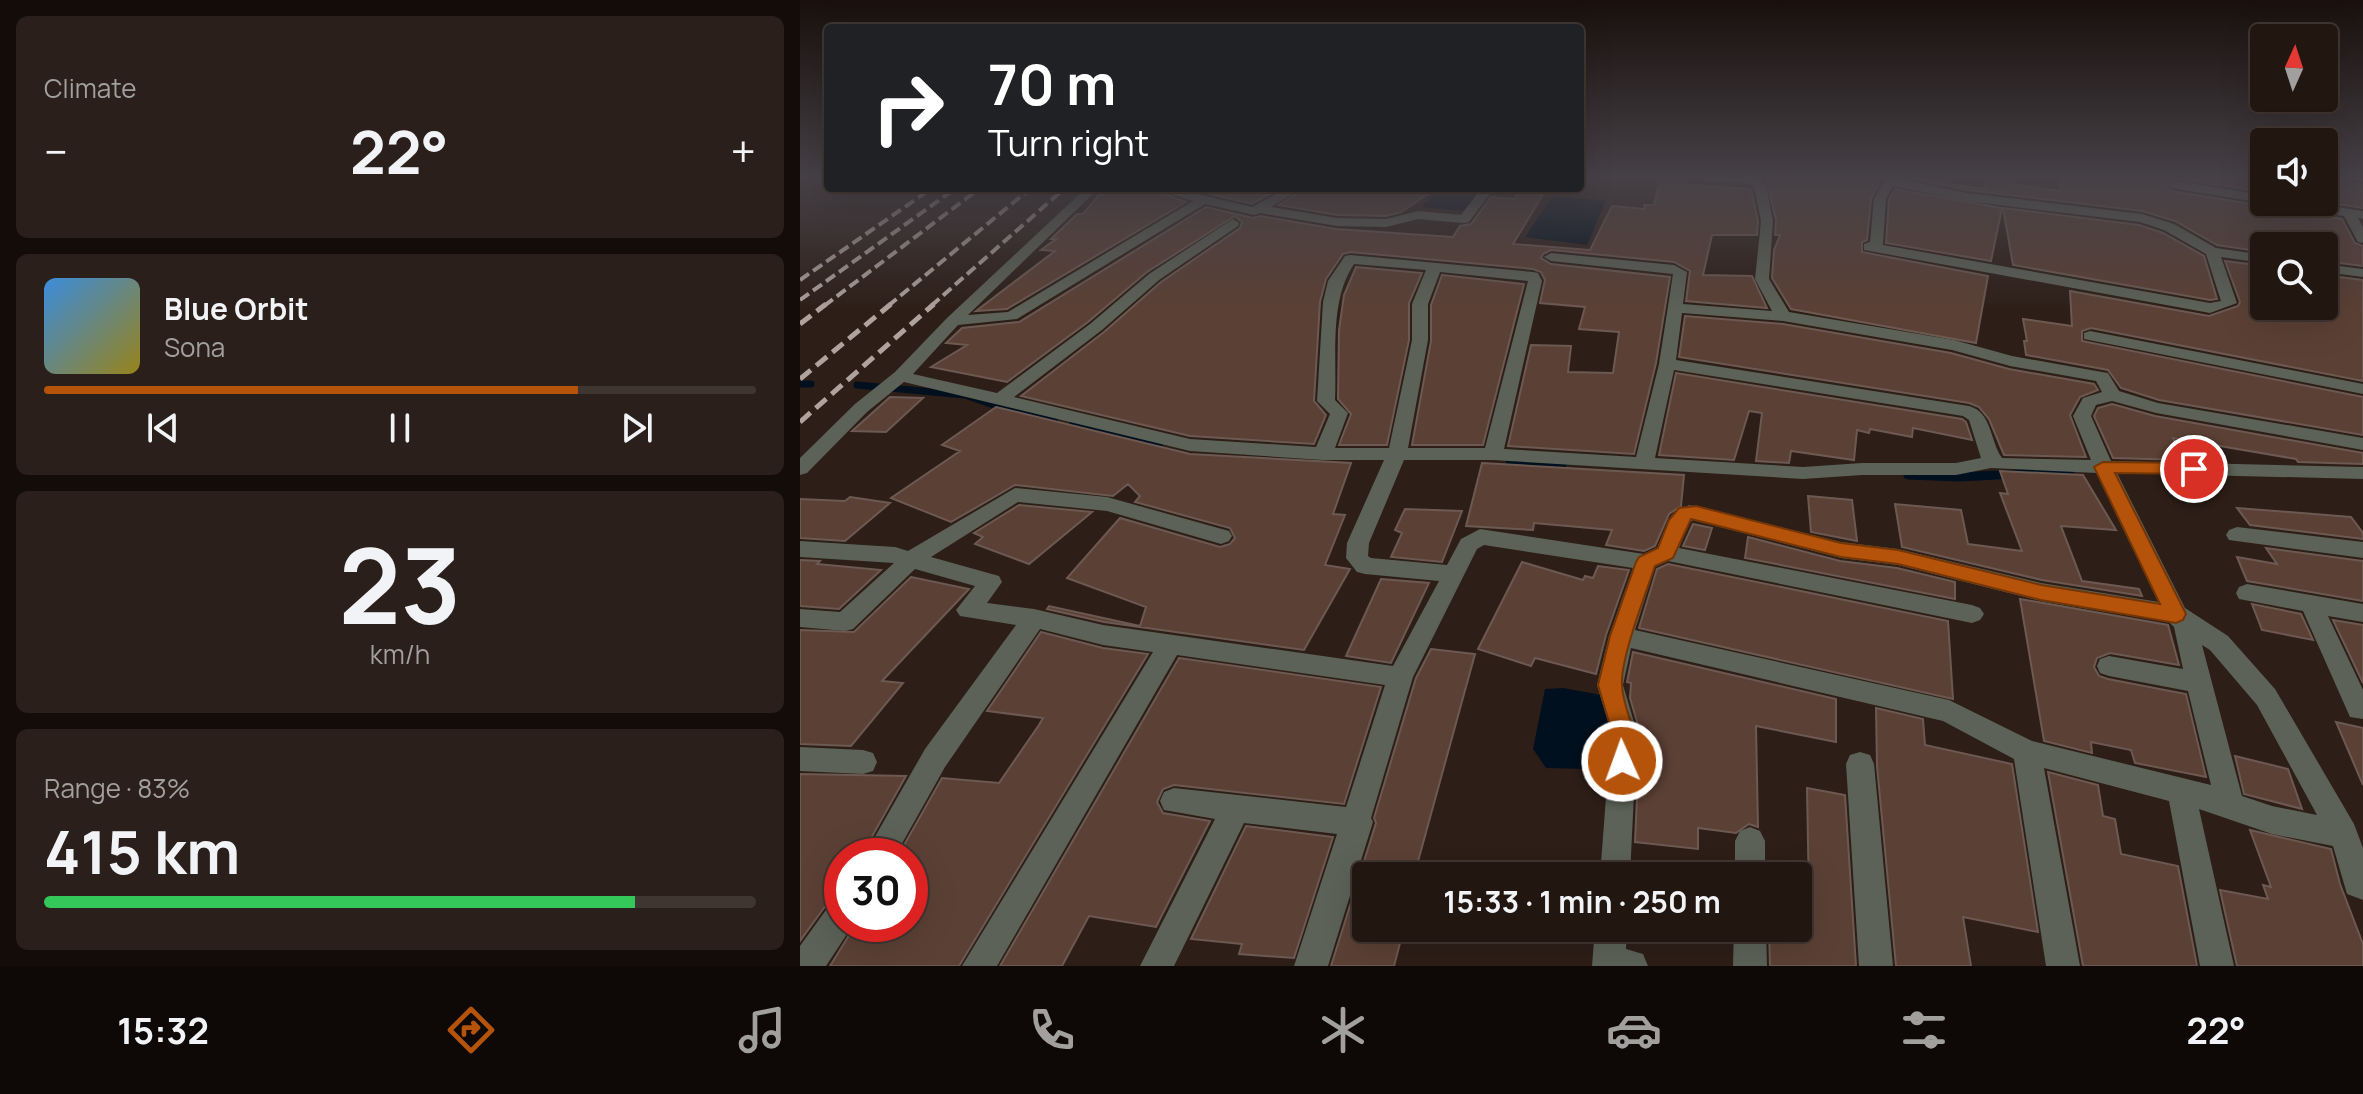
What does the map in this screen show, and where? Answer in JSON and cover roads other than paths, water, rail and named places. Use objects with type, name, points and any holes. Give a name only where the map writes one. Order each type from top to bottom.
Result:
[{"type":"street","points":[[800,469],[861,408],[901,376],[953,321],[1057,222]]},
{"type":"street","points":[[953,321],[1012,316],[1167,222]]},
{"type":"street","points":[[1341,222],[1390,222]]},
{"type":"street","points":[[1767,222],[1762,279],[1783,316]]},
{"type":"street","points":[[1878,222],[1877,244],[1869,247],[2210,308],[2224,307],[2229,303],[2212,252]]},
{"type":"street","points":[[2154,222],[2169,227],[2212,252],[2250,257]]},
{"type":"street","points":[[998,401],[1096,327],[1154,277],[1233,223]]},
{"type":"street","points":[[1551,257],[1677,269],[1680,272],[1667,364],[1644,462]]},
{"type":"street","points":[[1323,454],[1339,413],[1326,401],[1327,350],[1335,281],[1350,259],[1528,273],[1534,278],[1493,454]]},
{"type":"street","points":[[1435,265],[1420,304],[1420,340],[1398,451],[1358,543],[1357,558],[1365,566],[1455,574]]},
{"type":"street","points":[[2338,270],[2363,273]]},
{"type":"street","points":[[1675,308],[1783,316],[1954,345],[2010,361],[2102,377],[2112,395]]},
{"type":"street","points":[[2090,336],[2363,389]]},
{"type":"street","points":[[1667,364],[1969,411],[1977,418],[1993,462]]},
{"type":"street","points":[[901,376],[1190,445],[1323,454],[1398,451],[1493,454],[1803,473],[1862,469],[1956,469],[1993,462],[2363,473]]},
{"type":"street","points":[[2231,805],[2180,619],[2103,467],[2082,416],[2089,402],[2112,395],[2156,408],[2363,444]]},
{"type":"street","points":[[800,618],[845,622],[913,558],[1006,500],[1024,494],[1107,504],[1221,536]]},
{"type":"street","points":[[1616,862],[1624,732],[1610,685],[1621,636],[1656,557],[1683,515],[1696,512],[1841,550],[1898,557],[2041,592],[2180,619],[2219,643],[2266,697],[2344,834],[2361,889]]},
{"type":"street","points":[[2237,535],[2363,550]]},
{"type":"street","points":[[1311,966],[1358,822],[1400,677],[1469,544],[1480,537],[1656,557],[1972,614]]},
{"type":"street","points":[[800,549],[913,558],[991,582],[968,610],[1034,618],[1103,635],[1400,677]]},
{"type":"street","points":[[2247,593],[2363,613]]},
{"type":"street","points":[[2311,604],[2359,709]]},
{"type":"street","points":[[889,838],[935,758],[1034,618]]},
{"type":"street","points":[[1621,636],[1949,711],[2027,752],[2181,790],[2272,820],[2344,834]]},
{"type":"street","points":[[979,966],[1170,645]]},
{"type":"street","points":[[2109,666],[2198,682]]},
{"type":"street","points":[[2027,752],[2063,966]]},
{"type":"street","points":[[800,759],[863,762]]},
{"type":"street","points":[[1860,764],[1876,966]]},
{"type":"street","points":[[2181,790],[2217,966]]},
{"type":"street","points":[[1174,801],[1358,822]]},
{"type":"street","points":[[1157,966],[1237,806]]},
{"type":"street","points":[[1750,841],[1750,862]]},
{"type":"street","points":[[806,966],[824,940]]},
{"type":"street","points":[[1613,942],[1616,965]]},
{"type":"street","points":[[1750,942],[1750,966]]},
{"type":"water","points":[[1535,222],[1597,222],[1587,245],[1525,237]]},
{"type":"water","points":[[1563,688],[1613,697],[1613,764],[1585,769],[1546,768],[1533,749],[1545,689]]},
{"type":"waterway","points":[[800,384],[811,384]]},
{"type":"waterway","points":[[857,385],[965,395],[1005,409],[1055,418]]},
{"type":"waterway","points":[[1073,422],[1160,443]]},
{"type":"waterway","points":[[1509,461],[1563,464]]},
{"type":"waterway","points":[[1908,475],[1959,477],[2070,471],[2047,472]]},
{"type":"railway","points":[[800,280],[883,222]]},
{"type":"railway","points":[[800,300],[909,222]]},
{"type":"railway","points":[[824,306],[935,222]]},
{"type":"railway","points":[[888,306],[990,222]]},
{"type":"railway","points":[[931,306],[1026,222]]},
{"type":"railway","points":[[800,324],[826,304]]},
{"type":"railway","points":[[800,379],[891,304]]},
{"type":"railway","points":[[800,422],[934,304]]}]
